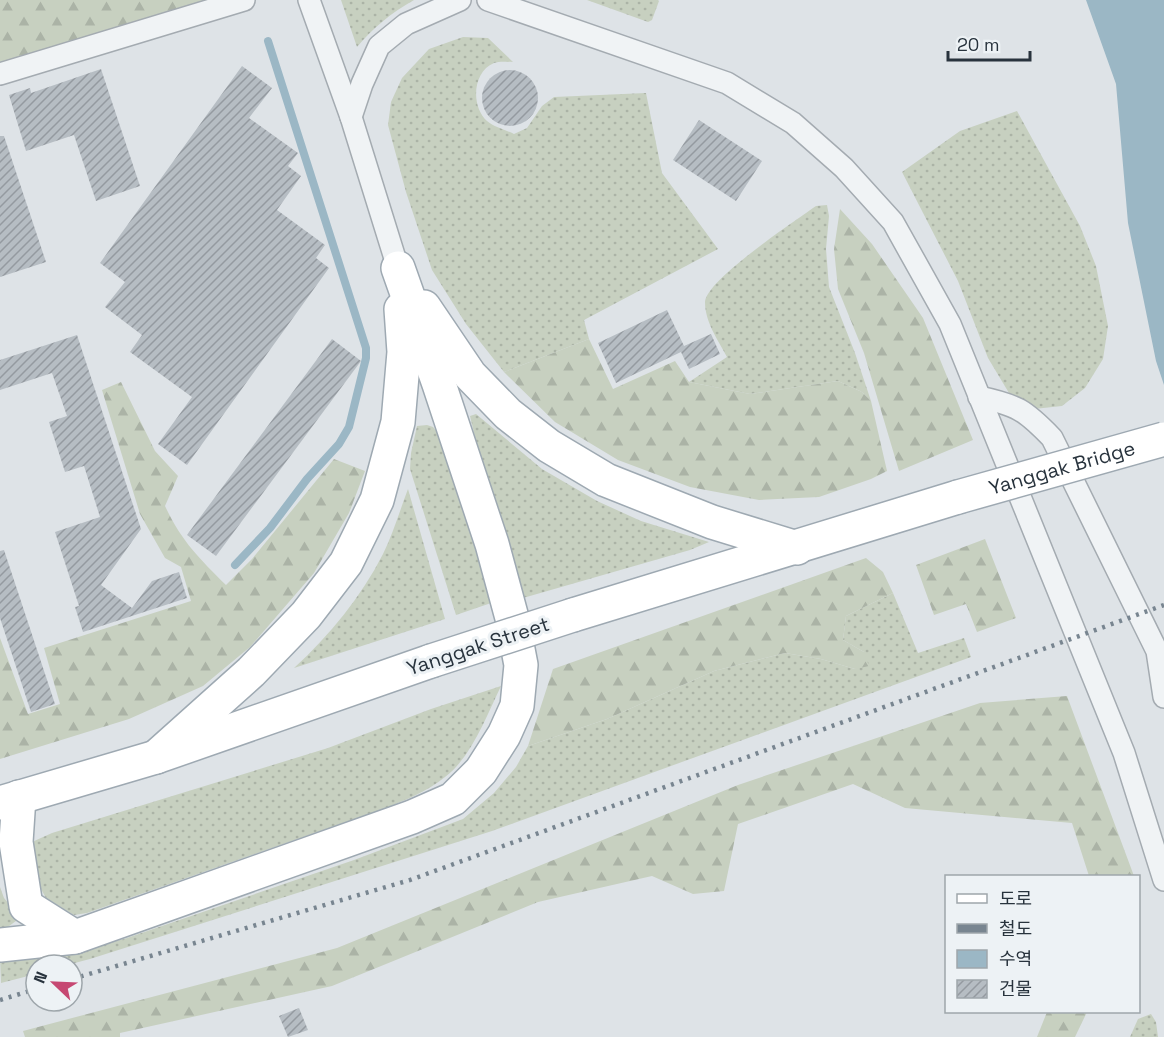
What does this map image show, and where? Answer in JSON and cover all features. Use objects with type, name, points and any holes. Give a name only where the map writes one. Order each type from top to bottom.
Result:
[{"type":"main road","points":[[398,268],[470,375],[508,414],[549,446],[606,480],[712,522],[797,548]]},
{"type":"main road","points":[[156,757],[251,672],[306,615],[346,563],[377,500],[398,422],[404,352],[398,268]]},
{"type":"main road","points":[[0,945],[75,937],[412,817],[453,799],[481,771],[504,735],[517,706],[521,665],[512,618],[488,534],[398,268]]},
{"type":"main road","name":"Yanggak Bridge","points":[[958,497],[1164,438]]},
{"type":"main road","name":"Yanggak Street","points":[[10,800],[156,757],[431,661],[573,615],[958,497]]},
{"type":"main road","points":[[10,800],[26,906],[75,937]]},
{"type":"street","points":[[0,74],[244,0]]},
{"type":"street","points":[[309,0],[351,117],[398,268]]},
{"type":"street","points":[[351,117],[362,84],[379,46],[406,24],[460,0]]},
{"type":"street","points":[[488,0],[727,83],[793,123],[844,168],[893,222],[950,324],[1124,753],[1164,880]]},
{"type":"street","points":[[979,397],[1011,404],[1033,418],[1052,438],[1157,651],[1164,697]]},
{"type":"green space","points":[[0,0],[208,0],[0,66]]},
{"type":"green space","points":[[341,0],[414,0],[383,21],[357,47]]},
{"type":"green space","points":[[587,0],[659,1],[652,20],[648,22]]},
{"type":"green space","points":[[463,37],[488,38],[513,62],[496,62],[481,74],[476,99],[487,121],[514,134],[527,128],[542,106],[554,97],[646,93],[662,173],[718,249],[584,320],[589,339],[504,372],[466,324],[432,270],[406,192],[388,125],[391,102],[402,78],[429,49]]},
{"type":"green space","points":[[1017,111],[1080,226],[1096,266],[1108,326],[1103,359],[1085,388],[1062,406],[1034,409],[1009,393],[988,358],[958,281],[902,172],[960,131]]},
{"type":"green space","points":[[827,205],[829,216],[826,249],[829,287],[871,401],[862,392],[838,381],[750,394],[689,382],[727,357],[707,317],[705,302],[709,292],[735,266],[772,237],[816,206]]},
{"type":"green space","points":[[840,209],[872,244],[923,318],[973,440],[899,471],[864,353],[838,289],[834,249]]},
{"type":"green space","points":[[589,339],[613,389],[675,361],[689,382],[750,394],[838,381],[862,392],[871,401],[887,471],[819,497],[759,500],[690,487],[618,460],[555,422],[504,372]]},
{"type":"green space","points":[[121,382],[155,451],[178,476],[165,506],[171,519],[192,549],[226,585],[252,559],[334,459],[365,471],[349,513],[314,573],[250,647],[203,686],[129,719],[0,759],[0,638],[28,714],[60,704],[44,648],[191,601],[181,567],[165,558],[140,514],[102,390]]},
{"type":"green space","points":[[476,414],[542,469],[597,501],[641,521],[709,542],[690,550],[523,598],[479,454],[470,416]]},
{"type":"green space","points":[[417,426],[433,427],[438,433],[494,602],[456,615],[410,469]]},
{"type":"green space","points":[[408,489],[445,619],[294,668],[332,629],[365,585],[387,546]]},
{"type":"green space","points":[[985,539],[1016,618],[977,632],[966,604],[934,615],[916,565]]},
{"type":"green space","points":[[866,558],[883,572],[893,593],[846,616],[843,640],[864,652],[869,666],[855,669],[821,659],[785,653],[714,671],[607,719],[528,746],[553,669]]},
{"type":"green space","points":[[893,593],[918,653],[964,638],[971,657],[492,831],[90,959],[84,961],[84,953],[51,953],[76,951],[124,939],[354,860],[463,819],[494,793],[516,767],[528,746],[607,719],[714,671],[785,653],[821,659],[855,669],[864,652],[843,640],[846,616]]},
{"type":"green space","points":[[501,686],[478,735],[454,769],[431,787],[383,809],[87,913],[74,915],[46,898],[37,882],[32,842],[52,833],[328,748],[431,709]]},
{"type":"green space","points":[[1067,696],[1134,875],[1089,875],[1072,823],[905,808],[853,784],[738,824],[724,891],[693,894],[652,876],[538,902],[332,986],[120,1033],[120,1037],[25,1037],[23,1031],[337,948],[738,785],[980,703]]},
{"type":"green space","points":[[0,887],[4,898],[15,911],[16,921],[5,929],[0,929]]},
{"type":"green space","points":[[24,955],[24,977],[1,983],[0,957]]},
{"type":"green space","points":[[1047,1013],[1087,1013],[1075,1037],[1037,1037]]},
{"type":"green space","points":[[1151,1014],[1156,1022],[1158,1037],[1130,1037],[1138,1019]]},
{"type":"water","points":[[1086,0],[1164,0],[1164,385],[1156,361],[1128,223],[1116,84]]},
{"type":"building","points":[[242,66],[272,88],[249,118],[298,153],[288,166],[301,176],[277,210],[325,245],[316,258],[329,268],[187,465],[158,444],[192,397],[130,352],[142,335],[105,307],[125,282],[100,263]]},
{"type":"building","points":[[101,69],[140,186],[96,201],[74,135],[26,151],[9,95],[30,88],[31,93]]},
{"type":"building","points":[[510,70],[521,72],[530,78],[536,87],[538,98],[536,109],[530,118],[521,124],[510,126],[499,124],[490,118],[484,109],[482,98],[484,87],[490,78],[499,72]]},
{"type":"building","points":[[699,120],[762,161],[736,201],[673,160]]},
{"type":"building","points":[[0,136],[4,136],[46,262],[0,277]]},
{"type":"building","points":[[667,310],[684,346],[711,334],[720,354],[689,369],[681,352],[616,383],[598,343]]},
{"type":"building","points":[[77,335],[141,529],[101,585],[132,608],[152,581],[179,572],[187,598],[83,632],[75,607],[79,606],[55,532],[100,517],[84,466],[65,472],[49,422],[67,416],[52,373],[0,390],[0,360]]},
{"type":"building","points":[[332,339],[361,361],[216,556],[187,535]]},
{"type":"building","points":[[4,550],[55,704],[31,712],[0,618],[0,551]]},
{"type":"building","points":[[299,1008],[308,1030],[288,1037],[279,1016]]},
{"type":"waterway","points":[[235,565],[270,528],[307,479],[339,444],[349,427],[366,358],[366,348],[268,41]]},
{"type":"railway","points":[[84,975],[410,880],[1164,605]]},
{"type":"railway","points":[[0,1000],[24,993]]}]
